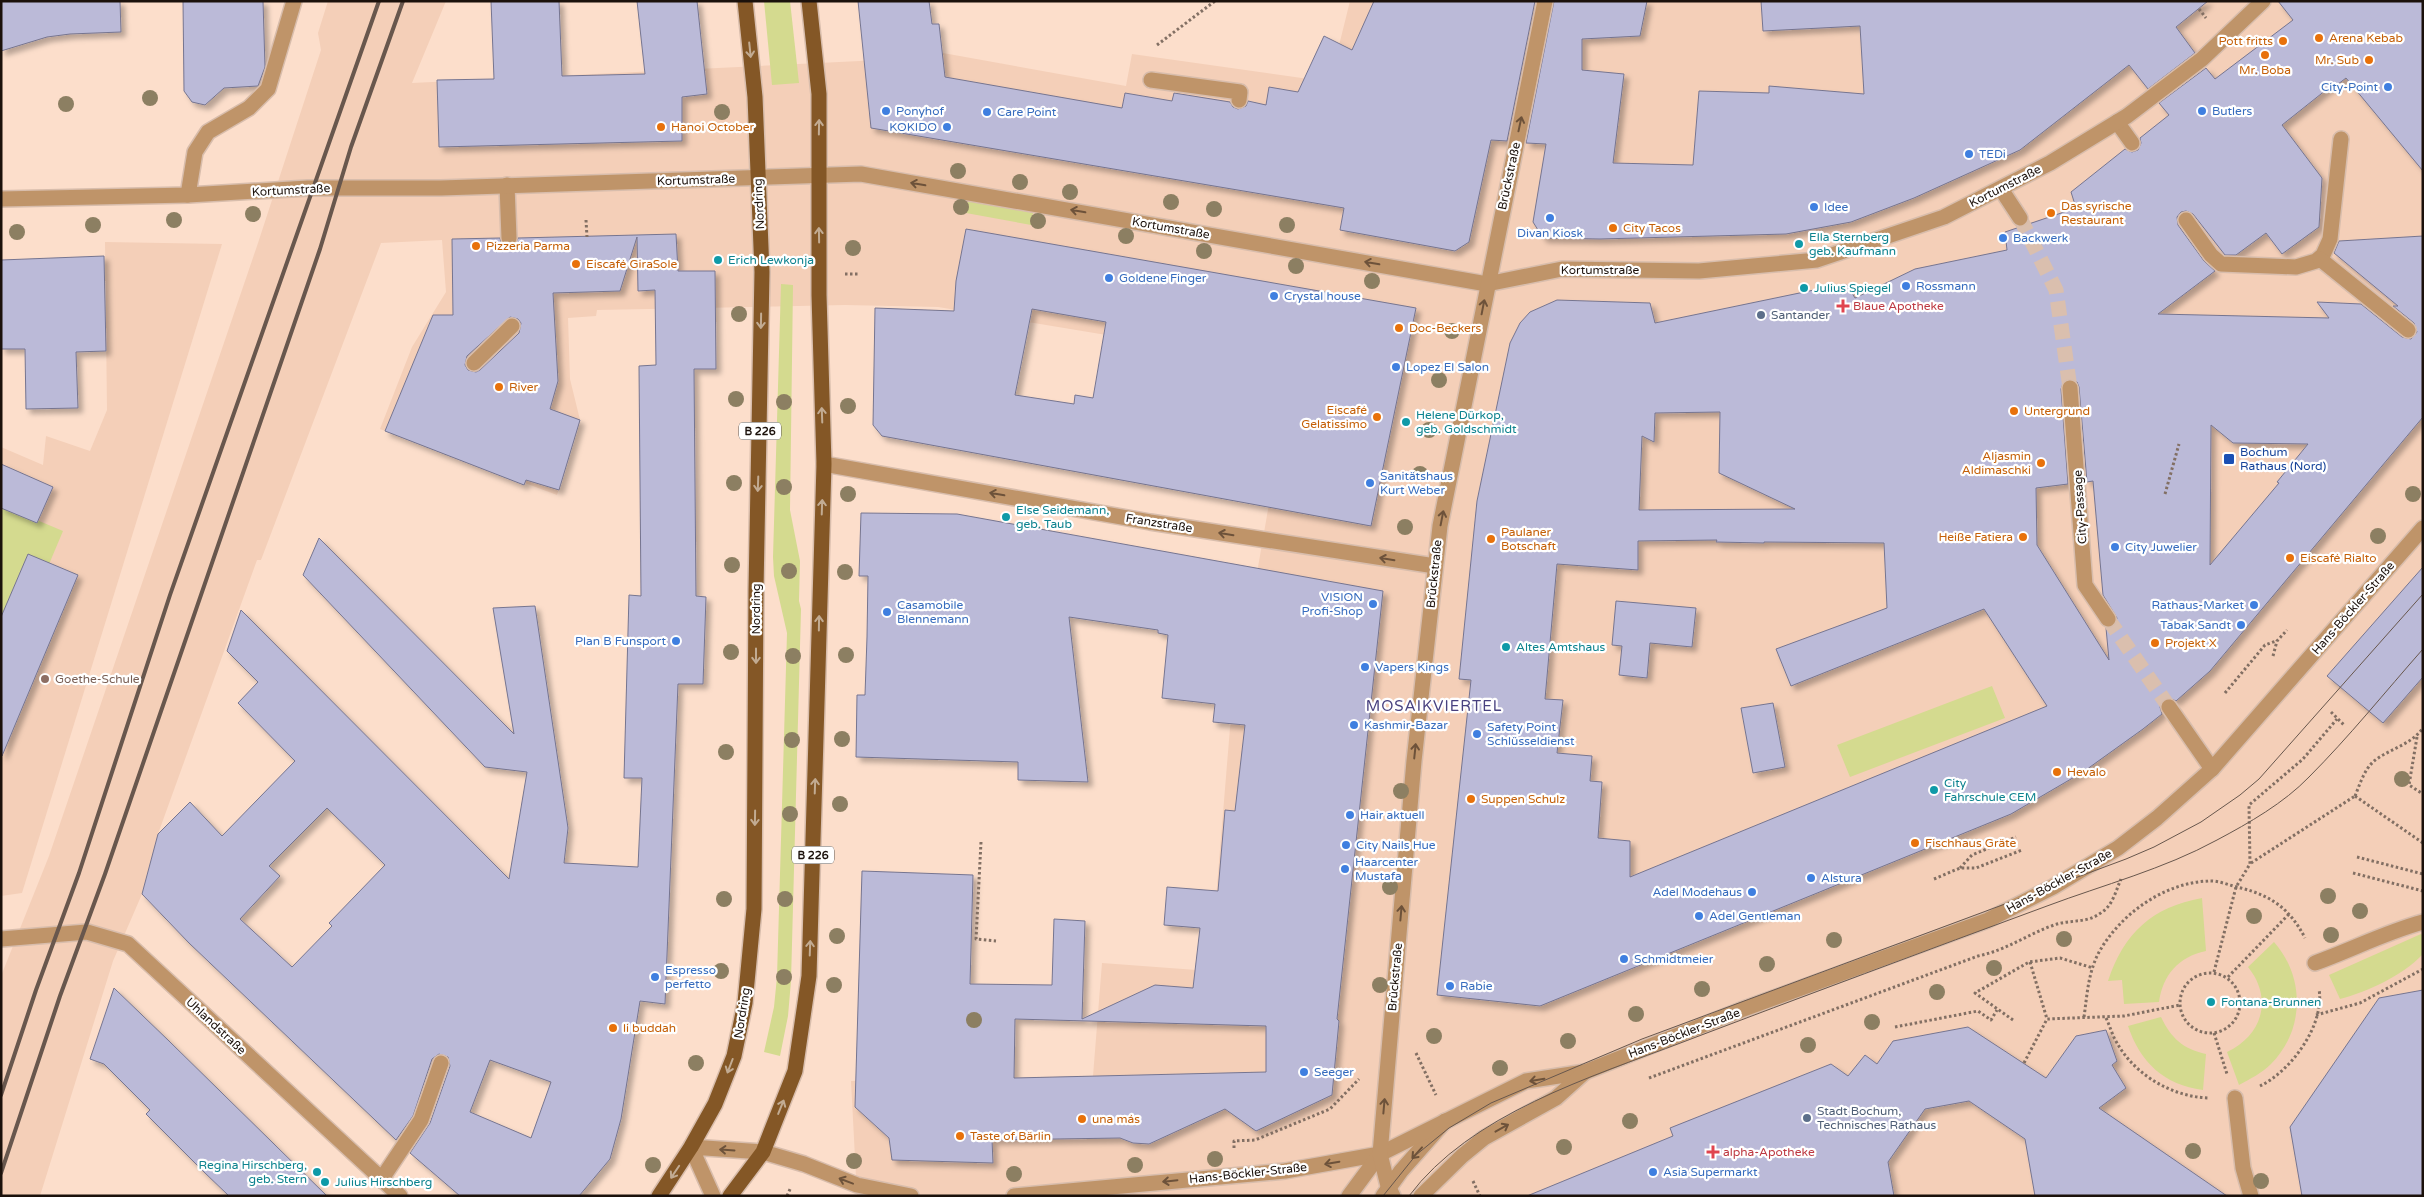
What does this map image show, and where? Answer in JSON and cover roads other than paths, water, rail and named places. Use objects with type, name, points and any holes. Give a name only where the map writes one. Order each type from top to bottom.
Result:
[{"type":"main road","name":"Nordring","points":[[659,1196],[691,1147],[715,1104],[734,1056],[745,1004],[754,909],[756,590],[762,272],[755,97],[745,1]]},
{"type":"main road","name":"B 226","points":[[730,1196],[763,1152],[795,1071],[809,976],[824,464],[819,295],[819,94],[809,1]]},
{"type":"street","points":[[188,195],[195,152],[208,132],[249,108],[268,89],[294,1]]},
{"type":"street","name":"Brückstraße","points":[[1388,1193],[1380,1154],[1414,761],[1440,526],[1487,284],[1546,1]]},
{"type":"street","name":"Kortumstraße","points":[[1,199],[188,195],[308,188],[507,185],[861,174],[1487,284],[1562,269],[1699,271],[1817,260],[1944,217],[2050,163],[2118,122],[2202,59],[2263,1]]},
{"type":"street","points":[[1151,80],[1240,92],[1240,100]]},
{"type":"street","points":[[2118,122],[2132,143]]},
{"type":"street","points":[[2186,220],[2211,255],[2221,264],[2296,267],[2320,259],[2330,239],[2341,139]]},
{"type":"street","points":[[507,185],[509,238]]},
{"type":"street","points":[[2001,189],[2020,218]]},
{"type":"street","points":[[2320,259],[2408,330]]},
{"type":"street","points":[[474,363],[512,326]]},
{"type":"street","name":"City-Passage","points":[[2070,388],[2085,585],[2108,619]]},
{"type":"street","name":"Franzstraße","points":[[824,464],[1150,522],[1435,566]]},
{"type":"street","name":"Hans-Böckler-Straße","points":[[1014,1196],[1285,1171],[1380,1154],[1526,1081],[1585,1072],[1741,1010],[1988,920],[2053,887],[2118,848],[2157,818],[2212,769],[2423,528]]},
{"type":"street","points":[[2170,708],[2212,769]]},
{"type":"street","points":[[2315,963],[2352,950],[2402,927],[2423,922]]},
{"type":"street","name":"Uhlandstraße","points":[[1,939],[87,932],[128,944],[400,1196]]},
{"type":"street","points":[[381,1180],[421,1120],[441,1062]]},
{"type":"street","name":"Hans-Böckler-Straße","points":[[1421,1196],[1462,1156],[1484,1138],[1556,1098],[1585,1072]]},
{"type":"street","points":[[2235,1098],[2243,1168],[2251,1196]]},
{"type":"street","points":[[1388,1193],[1446,1120]]},
{"type":"street","points":[[713,1196],[691,1147],[763,1152],[804,1164],[857,1185],[911,1196]]},
{"type":"street","points":[[1349,1196],[1380,1154]]},
{"type":"street","points":[[1416,1196],[1462,1156]]},
{"type":"tunnel","points":[[2020,218],[2056,290],[2070,388]]},
{"type":"tunnel","points":[[2108,619],[2169,707]]},
{"type":"tram line","points":[[1383,1196],[1416,1155],[1449,1128],[1491,1103],[1642,1039],[2126,859],[2154,847],[2201,822],[2240,795],[2259,779],[2423,594]]},
{"type":"tram line","points":[[1409,1196],[1435,1167],[1465,1142],[1498,1120],[1572,1084],[2047,906],[2176,860],[2229,833],[2266,812],[2299,786],[2324,762],[2423,649]]},
{"type":"railway","points":[[1,1095],[36,990],[79,873],[170,595],[379,1]]},
{"type":"railway","points":[[1,1173],[60,996],[105,874],[320,249],[351,147],[403,1]]},
{"type":"place","name":"Arena Kebab","points":[[2319,38]]},
{"type":"place","name":"Pott fritts","points":[[2283,41]]},
{"type":"place","name":"Mr. Boba","points":[[2265,55]]},
{"type":"place","name":"Mr. Sub","points":[[2369,60]]},
{"type":"place","name":"City-Point","points":[[2388,87]]},
{"type":"place","name":"Ponyhof","points":[[886,111]]},
{"type":"place","name":"Butlers","points":[[2202,111]]},
{"type":"place","name":"Care Point","points":[[987,112]]},
{"type":"place","name":"Hanoi October","points":[[661,127]]},
{"type":"place","name":"KOKIDO","points":[[947,127]]},
{"type":"place","name":"TEDi","points":[[1969,154]]},
{"type":"place","name":"Idee","points":[[1814,207]]},
{"type":"place","name":"Das syrische Restaurant","points":[[2051,213]]},
{"type":"place","name":"Divan Kiosk","points":[[1550,218]]},
{"type":"place","name":"City Tacos","points":[[1613,228]]},
{"type":"place","name":"Backwerk","points":[[2003,238]]},
{"type":"place","name":"Ella Sternberg geb. Kaufmann","points":[[1799,244]]},
{"type":"place","name":"Pizzeria Parma","points":[[476,246]]},
{"type":"place","name":"Erich Lewkonja","points":[[718,260]]},
{"type":"place","name":"Eiscafé GiraSole","points":[[576,264]]},
{"type":"place","name":"Goldene Finger","points":[[1109,278]]},
{"type":"place","name":"Rossmann","points":[[1906,286]]},
{"type":"place","name":"Julius Spiegel","points":[[1804,288]]},
{"type":"place","name":"Crystal house","points":[[1274,296]]},
{"type":"place","name":"Blaue Apotheke","points":[[1843,306]]},
{"type":"place","name":"Santander","points":[[1761,315]]},
{"type":"place","name":"Doc-Beckers","points":[[1399,328]]},
{"type":"place","name":"Lopez El Salon","points":[[1396,367]]},
{"type":"place","name":"River","points":[[499,387]]},
{"type":"place","name":"Untergrund","points":[[2014,411]]},
{"type":"place","name":"Eiscafé Gelatissimo","points":[[1377,417]]},
{"type":"place","name":"Helene Dürkop, geb. Goldschmidt","points":[[1406,422]]},
{"type":"place","name":"Bochum Rathaus (Nord)","points":[[2229,459]]},
{"type":"place","name":"Aljasmin Aldimaschki","points":[[2041,463]]},
{"type":"place","name":"Sanitätshaus Kurt Weber","points":[[1370,483]]},
{"type":"place","name":"Else Seidemann, geb. Taub","points":[[1006,517]]},
{"type":"place","name":"Heiße Fatiera","points":[[2023,537]]},
{"type":"place","name":"Paulaner Botschaft","points":[[1491,539]]},
{"type":"place","name":"City Juwelier","points":[[2115,547]]},
{"type":"place","name":"Eiscafé Rialto","points":[[2290,558]]},
{"type":"place","name":"VISION Profi-Shop","points":[[1373,604]]},
{"type":"place","name":"Rathaus-Market","points":[[2254,605]]},
{"type":"place","name":"Casamobile Blennemann","points":[[887,612]]},
{"type":"place","name":"Tabak Sandt","points":[[2241,625]]},
{"type":"place","name":"Plan B Funsport","points":[[676,641]]},
{"type":"place","name":"Projekt X","points":[[2155,643]]},
{"type":"place","name":"Altes Amtshaus","points":[[1506,647]]},
{"type":"place","name":"Vapers Kings","points":[[1365,667]]},
{"type":"place","name":"Goethe-Schule","points":[[45,679]]},
{"type":"place","name":"Kashmir-Bazar","points":[[1354,725]]},
{"type":"place","name":"Safety Point Schlüsseldienst","points":[[1477,734]]},
{"type":"place","name":"Hevalo","points":[[2057,772]]},
{"type":"place","name":"City Fahrschule CEM","points":[[1934,790]]},
{"type":"place","name":"Suppen Schulz","points":[[1471,799]]},
{"type":"place","name":"Hair aktuell","points":[[1350,815]]},
{"type":"place","name":"Fischhaus Gräte","points":[[1915,843]]},
{"type":"place","name":"City Nails Hue","points":[[1346,845]]},
{"type":"place","name":"Haarcenter Mustafa","points":[[1345,869]]},
{"type":"place","name":"Alstura","points":[[1811,878]]},
{"type":"place","name":"Adel Modehaus","points":[[1752,892]]},
{"type":"place","name":"Adel Gentleman","points":[[1699,916]]},
{"type":"place","name":"Schmidtmeier","points":[[1624,959]]},
{"type":"place","name":"Espresso perfetto","points":[[655,977]]},
{"type":"place","name":"Rabie","points":[[1450,986]]},
{"type":"place","name":"Fontana-Brunnen","points":[[2211,1002]]},
{"type":"place","name":"li buddah","points":[[613,1028]]},
{"type":"place","name":"Seeger","points":[[1304,1072]]},
{"type":"place","name":"Stadt Bochum, Technisches Rathaus","points":[[1807,1118]]},
{"type":"place","name":"una más","points":[[1082,1119]]},
{"type":"place","name":"Taste of Bärlin","points":[[960,1136]]},
{"type":"place","name":"alpha-Apotheke","points":[[1713,1152]]},
{"type":"place","name":"Regina Hirschberg, geb. Stern","points":[[317,1172]]},
{"type":"place","name":"Asia Supermarkt","points":[[1653,1172]]},
{"type":"place","name":"Julius Hirschberg","points":[[325,1182]]},
{"type":"district","name":"MOSAIKVIERTEL","points":[[1434,706]]}]
